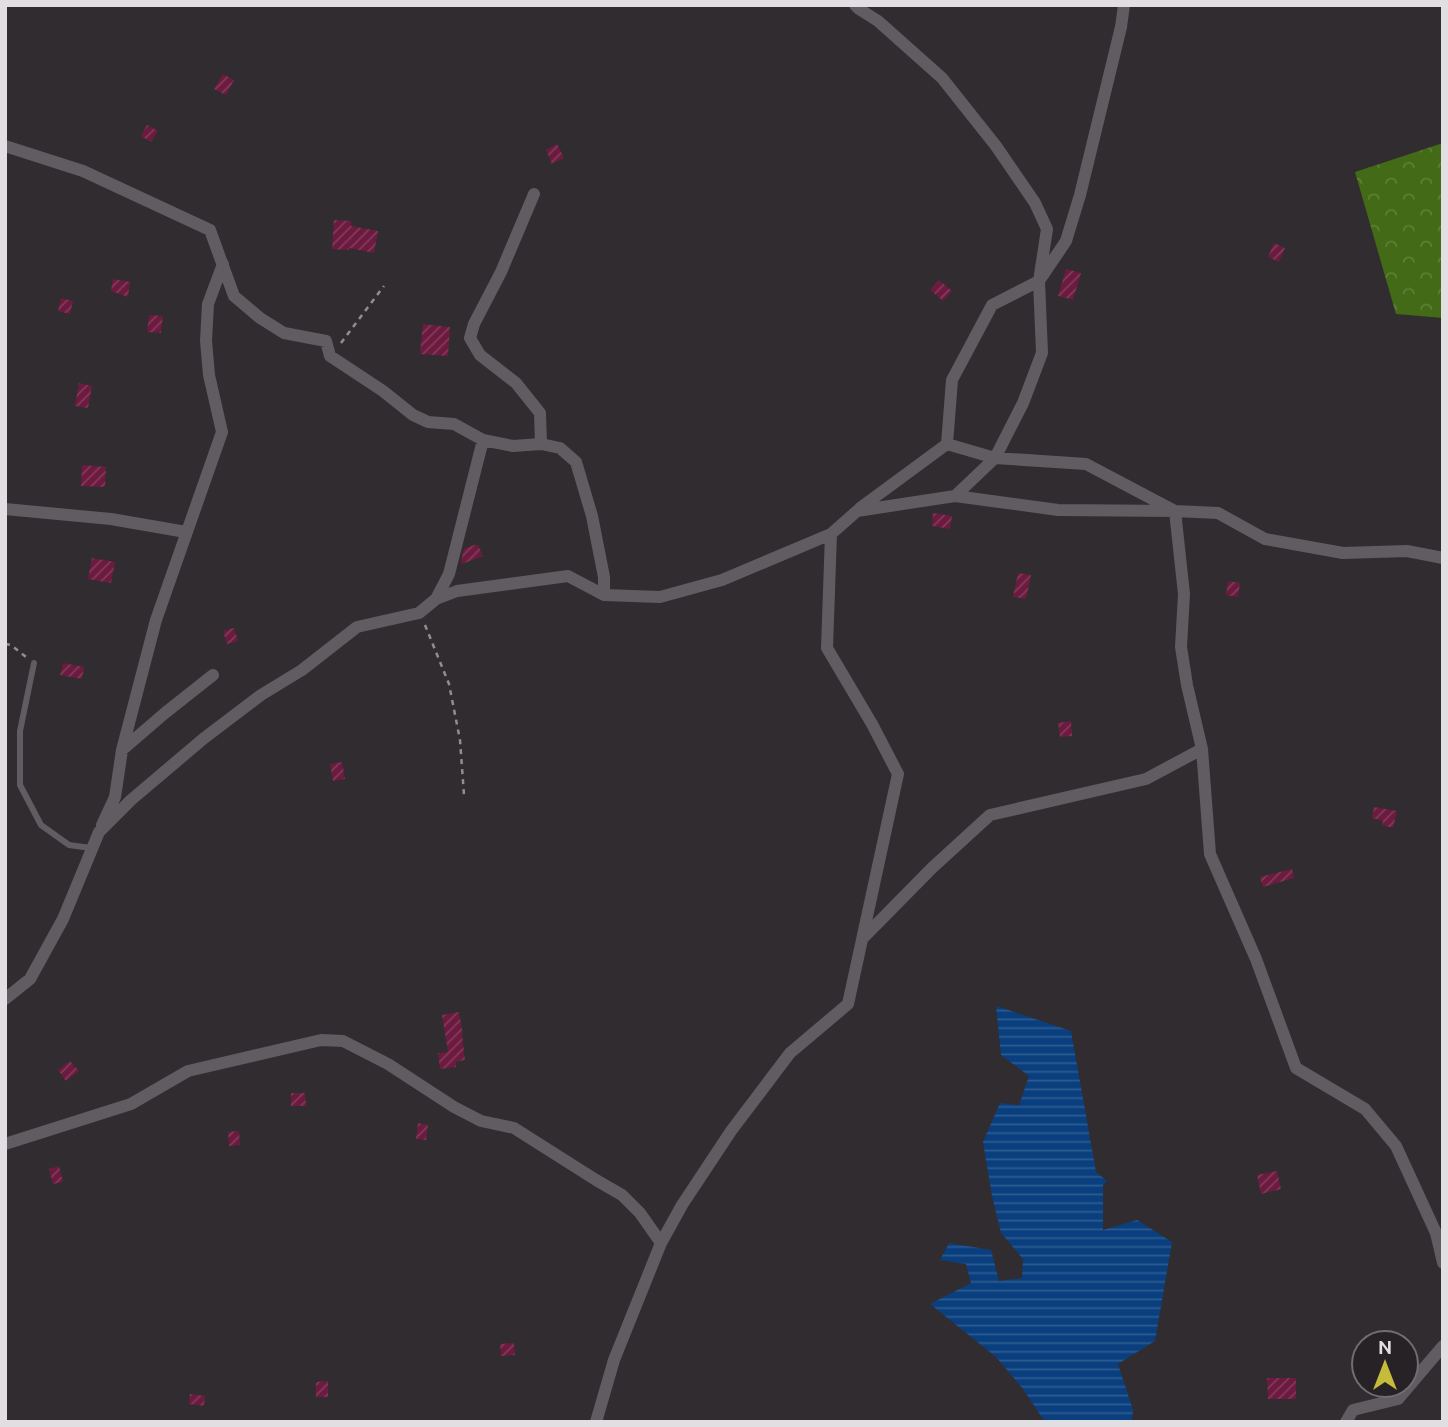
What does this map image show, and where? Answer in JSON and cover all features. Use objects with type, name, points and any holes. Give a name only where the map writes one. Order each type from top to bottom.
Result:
[{"type":"street","points":[[855,5],[878,21],[942,78],[996,146],[1035,203],[1047,229],[1039,281],[1042,353],[1023,402],[995,458],[955,496]]},
{"type":"street","points":[[99,832],[131,800],[203,739],[357,628],[419,612],[436,599],[457,590],[568,576],[604,595],[660,597],[722,580],[831,534],[857,511],[947,444],[952,380],[992,304],[1039,281],[1066,241],[1121,27],[1124,5]]},
{"type":"street","points":[[5,146],[82,171],[210,230],[234,296],[260,318],[284,333],[326,341],[330,356],[383,391],[412,415],[428,422],[454,424],[483,440],[513,446],[541,444],[560,449],[576,462],[592,516],[604,577],[604,595]]},
{"type":"street","points":[[534,194],[502,272],[474,324],[470,338],[480,355],[516,383],[540,413],[541,444]]},
{"type":"street","points":[[5,999],[30,979],[63,919],[115,797],[122,750],[156,620],[222,432],[209,374],[206,341],[208,304],[223,264]]},
{"type":"street","points":[[436,599],[449,574],[483,440]]},
{"type":"street","points":[[947,444],[995,458],[1086,464],[1175,511]]},
{"type":"street","points":[[857,511],[955,496],[1058,510],[1218,513],[1265,539],[1343,553],[1407,551],[1443,558]]},
{"type":"street","points":[[5,509],[111,519],[186,532]]},
{"type":"street","points":[[1175,511],[1184,594],[1181,647],[1202,749],[1210,854],[1256,959],[1296,1068],[1365,1109],[1396,1146],[1436,1233],[1443,1263]]},
{"type":"street","points":[[596,1422],[614,1360],[661,1243],[682,1205],[730,1131],[790,1053],[848,1004],[898,774],[827,648],[831,534]]},
{"type":"street","points":[[122,750],[213,675]]},
{"type":"street","points":[[863,938],[932,868],[990,815],[1146,779],[1202,749]]},
{"type":"street","points":[[5,1144],[131,1104],[188,1071],[321,1040],[343,1041],[388,1064],[454,1107],[481,1121],[514,1128],[622,1195],[640,1213],[661,1243]]},
{"type":"street","points":[[1346,1422],[1353,1410],[1398,1399],[1443,1346]]},
{"type":"lane","points":[[34,663],[20,731],[20,785],[41,825],[68,845],[93,848]]},
{"type":"path","points":[[330,356],[384,286]]},
{"type":"path","points":[[419,612],[449,684],[460,740],[464,795]]},
{"type":"path","points":[[5,644],[11,645],[34,663]]},
{"type":"green space","points":[[1443,143],[1443,318],[1396,314],[1355,172]]},
{"type":"water","points":[[996,1006],[1071,1031],[1096,1172],[1107,1181],[1103,1185],[1103,1230],[1137,1220],[1172,1242],[1155,1341],[1118,1364],[1133,1410],[1132,1422],[1045,1422],[1023,1389],[996,1357],[930,1304],[971,1283],[966,1264],[940,1260],[949,1243],[991,1250],[999,1281],[1022,1278],[1023,1259],[1001,1233],[983,1142],[1000,1103],[1019,1105],[1029,1076],[1001,1055]]},
{"type":"building","points":[[223,74],[234,80],[226,95],[214,89]]},
{"type":"building","points":[[147,125],[158,131],[151,142],[141,136]]},
{"type":"building","points":[[557,144],[564,158],[552,164],[546,150]]},
{"type":"building","points":[[334,220],[351,221],[351,226],[378,231],[374,253],[349,248],[332,249]]},
{"type":"building","points":[[1274,243],[1285,248],[1279,262],[1268,257]]},
{"type":"building","points":[[1066,269],[1081,273],[1073,300],[1058,296]]},
{"type":"building","points":[[113,279],[130,282],[128,297],[111,291]]},
{"type":"building","points":[[939,280],[952,291],[943,301],[930,290]]},
{"type":"building","points":[[61,298],[73,301],[70,314],[58,311]]},
{"type":"building","points":[[149,315],[163,316],[161,333],[147,332]]},
{"type":"building","points":[[423,324],[450,327],[448,356],[420,354]]},
{"type":"building","points":[[79,383],[92,386],[88,408],[75,406]]},
{"type":"building","points":[[82,465],[106,467],[105,487],[81,486]]},
{"type":"building","points":[[933,513],[952,516],[950,529],[932,526]]},
{"type":"building","points":[[478,545],[483,556],[462,564],[464,549]]},
{"type":"building","points":[[92,558],[115,562],[111,583],[88,579]]},
{"type":"building","points":[[1018,573],[1031,575],[1026,599],[1013,597]]},
{"type":"building","points":[[1228,581],[1240,583],[1238,597],[1226,595]]},
{"type":"building","points":[[234,628],[238,641],[227,644],[223,631]]},
{"type":"building","points":[[63,663],[84,667],[82,679],[60,675]]},
{"type":"building","points":[[1071,721],[1072,736],[1060,737],[1058,723]]},
{"type":"building","points":[[342,762],[345,779],[333,781],[330,764]]},
{"type":"building","points":[[1374,807],[1397,811],[1393,828],[1372,818]]},
{"type":"building","points":[[1292,869],[1294,878],[1263,887],[1260,877]]},
{"type":"building","points":[[459,1012],[465,1060],[456,1062],[456,1067],[440,1069],[438,1053],[448,1052],[442,1015]]},
{"type":"building","points":[[70,1061],[79,1071],[66,1081],[58,1070]]},
{"type":"building","points":[[291,1093],[305,1093],[306,1106],[291,1106]]},
{"type":"building","points":[[418,1123],[428,1125],[426,1140],[416,1139]]},
{"type":"building","points":[[239,1131],[240,1145],[229,1146],[228,1132]]},
{"type":"building","points":[[59,1166],[63,1182],[53,1184],[49,1169]]},
{"type":"building","points":[[1277,1171],[1281,1189],[1261,1194],[1257,1175]]},
{"type":"building","points":[[514,1343],[515,1355],[501,1356],[500,1344]]},
{"type":"building","points":[[1267,1378],[1296,1378],[1296,1399],[1268,1399]]},
{"type":"building","points":[[328,1381],[328,1397],[316,1397],[316,1382]]},
{"type":"building","points":[[190,1394],[205,1396],[204,1406],[189,1404]]}]
